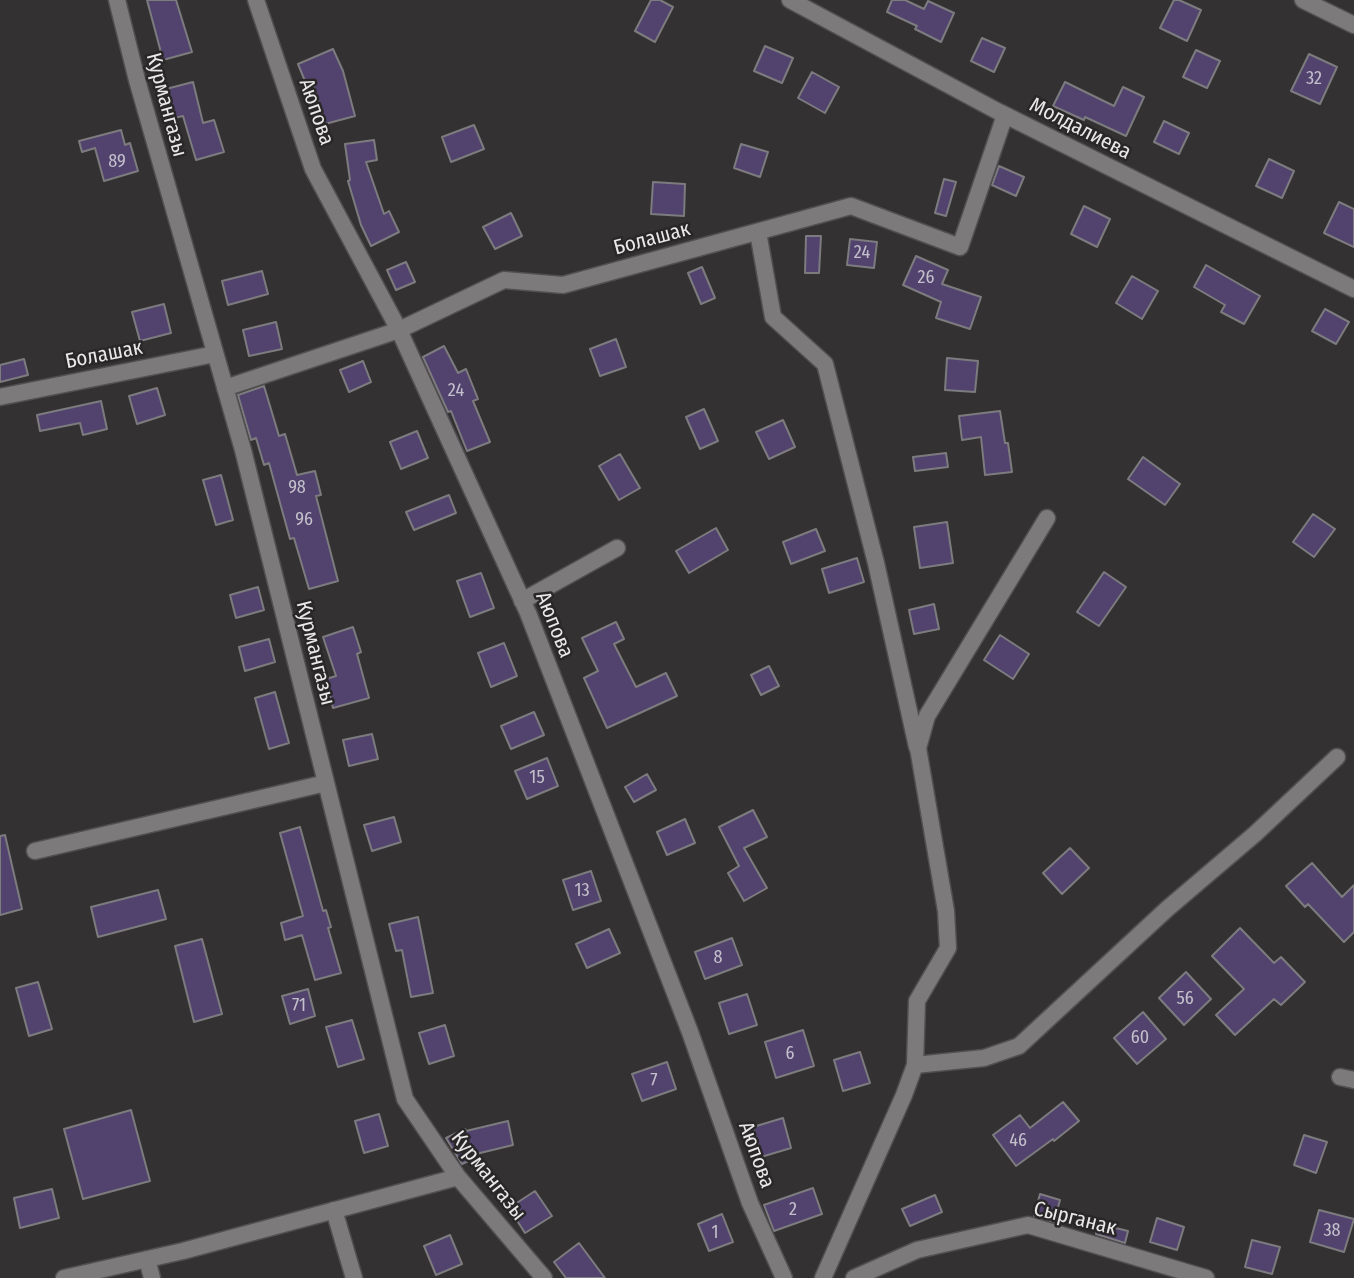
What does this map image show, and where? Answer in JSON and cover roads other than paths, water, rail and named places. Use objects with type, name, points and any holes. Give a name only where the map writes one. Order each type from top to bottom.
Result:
[{"type":"street","name":"Курмангазы","points":[[117,0],[137,80],[243,450],[405,1100],[458,1177],[544,1278]]},
{"type":"street","name":"Аюпова","points":[[256,0],[313,169],[398,330],[522,601],[690,1032],[750,1203],[785,1278]]},
{"type":"street","name":"Молдалиева","points":[[790,0],[1005,115],[1354,289]]},
{"type":"street","points":[[1303,0],[1354,24]]},
{"type":"street","name":"Болашак","points":[[225,388],[398,330],[504,280],[563,285],[851,206],[960,247],[1005,115]]},
{"type":"street","points":[[758,232],[773,317],[825,364],[876,563],[918,748],[946,911],[948,948],[917,1002],[915,1065],[823,1278]]},
{"type":"street","name":"Болашак","points":[[0,397],[215,354]]},
{"type":"street","points":[[918,748],[927,716],[1047,518]]},
{"type":"street","points":[[522,601],[617,548]]},
{"type":"street","points":[[915,1065],[984,1058],[1019,1046],[1337,757]]},
{"type":"street","points":[[36,851],[195,816],[326,783]]},
{"type":"street","points":[[64,1278],[147,1259],[458,1177]]},
{"type":"street","points":[[334,1210],[355,1278]]},
{"type":"street","name":"Сырганак","points":[[854,1278],[917,1250],[1028,1225],[1164,1271],[1206,1278]]},
{"type":"street","points":[[147,1259],[152,1278]]}]
